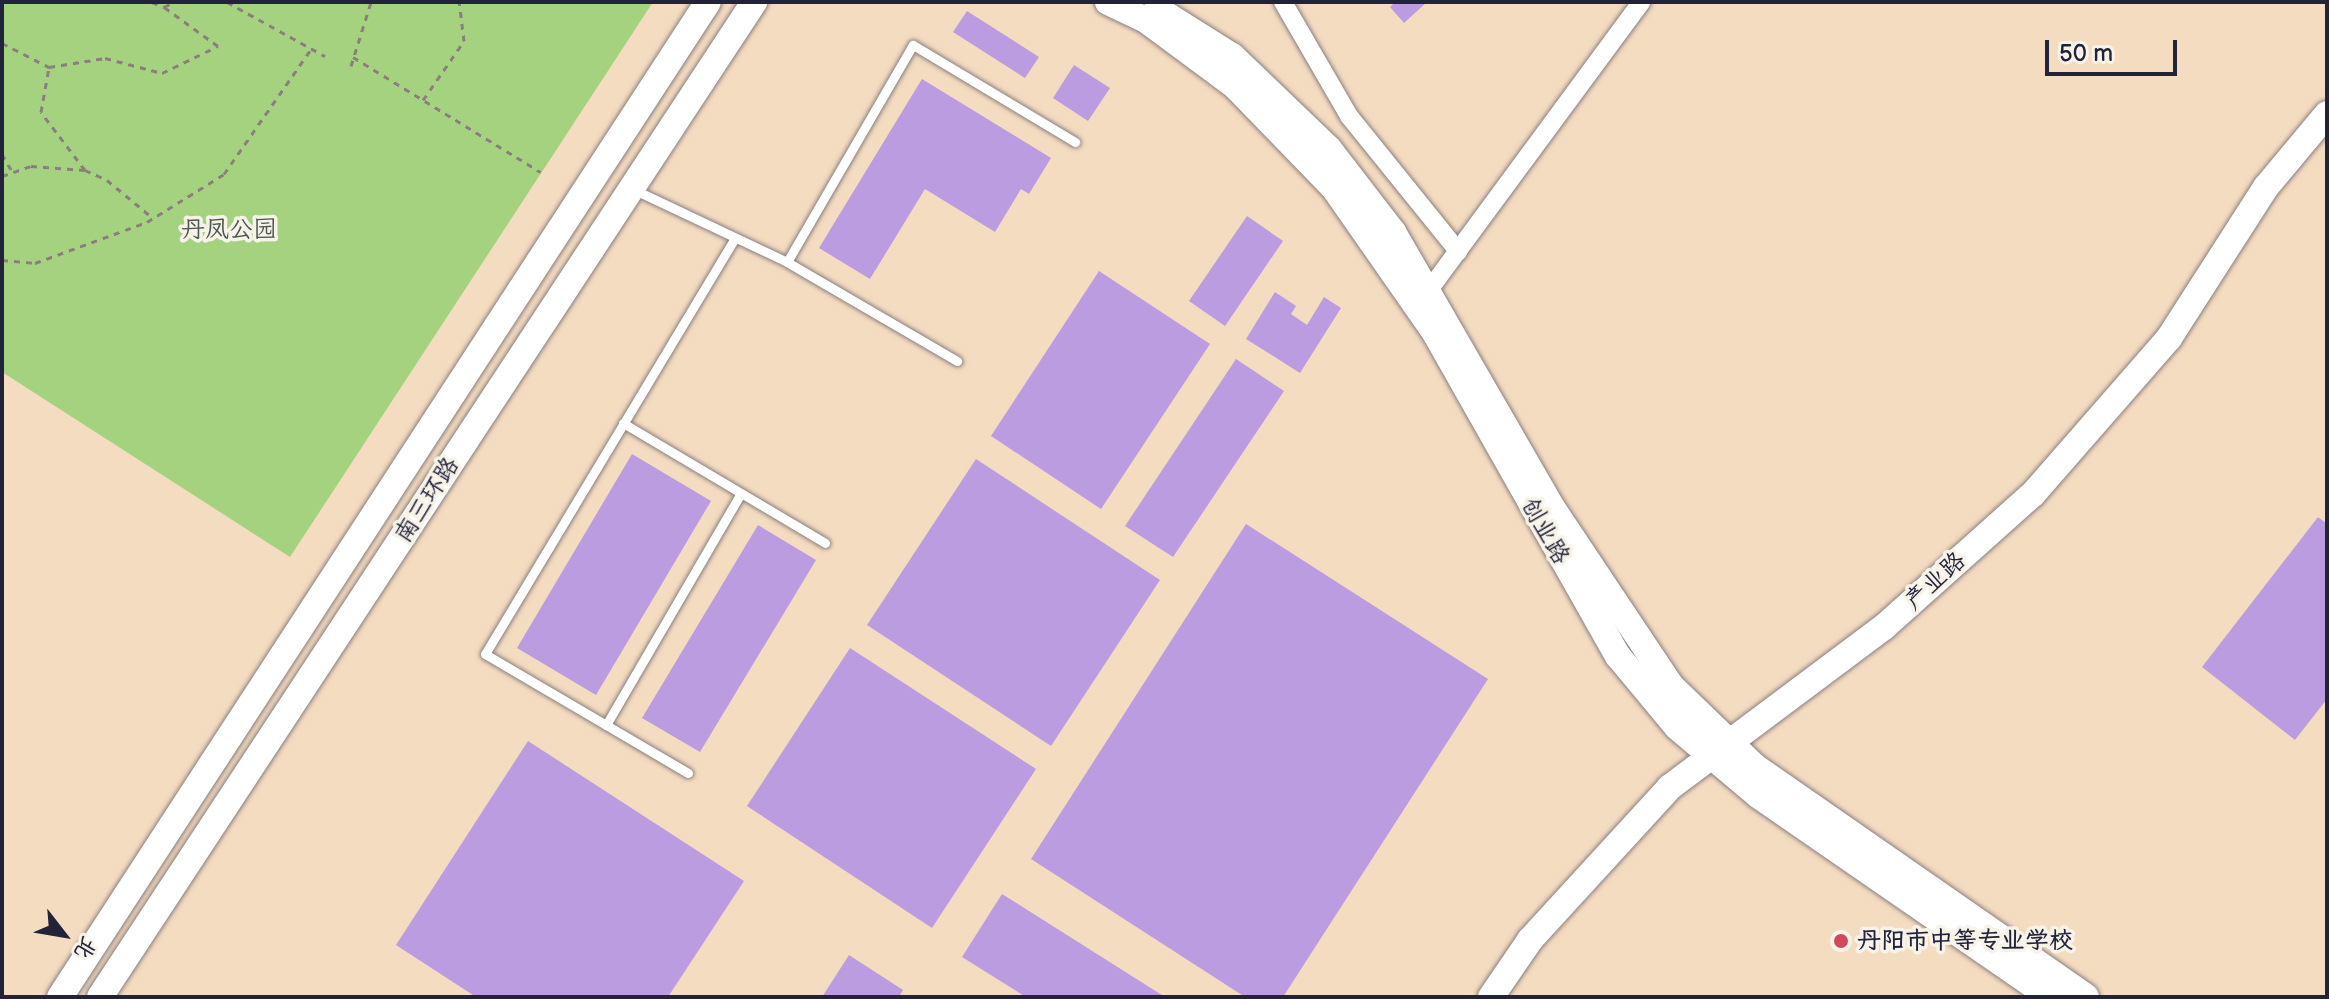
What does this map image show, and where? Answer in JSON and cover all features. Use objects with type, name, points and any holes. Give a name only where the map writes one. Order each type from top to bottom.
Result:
[{"type":"street","name":"南三环路","points":[[60,997],[708,2]]},
{"type":"street","name":"南三环路","points":[[100,997],[754,2]]},
{"type":"street","name":"创业路","points":[[1108,2],[1146,20],[1235,86],[1334,188],[1435,333],[1618,656],[1677,727],[1754,766],[1892,865],[2086,997]]},
{"type":"street","name":"创业路","points":[[1146,2],[1232,56],[1329,149],[1393,232],[1595,572],[1671,686],[1759,796],[2050,997]]},
{"type":"street","points":[[1283,2],[1349,116],[1458,251]]},
{"type":"street","points":[[1429,290],[1641,2]]},
{"type":"street","name":"产业路","points":[[1491,997],[1530,940],[1670,787],[1884,627],[2033,494],[2169,338],[2266,187],[2322,131]]},
{"type":"lane","points":[[787,262],[913,45],[1075,142]]},
{"type":"lane","points":[[631,188],[787,262],[957,361]]},
{"type":"lane","points":[[688,773],[485,654],[735,238]]},
{"type":"lane","points":[[623,423],[825,543]]},
{"type":"lane","points":[[606,725],[741,493]]},
{"type":"path","points":[[2,43],[49,67],[105,58],[162,73],[218,46],[164,7],[152,2]]},
{"type":"path","points":[[164,7],[174,2]]},
{"type":"path","points":[[227,2],[325,56]]},
{"type":"path","points":[[351,66],[371,2]]},
{"type":"path","points":[[423,100],[464,41],[459,2]]},
{"type":"path","points":[[2,260],[35,263],[153,218],[224,174],[312,48]]},
{"type":"path","points":[[353,57],[541,172]]},
{"type":"path","points":[[49,67],[41,112],[64,136],[85,170]]},
{"type":"path","points":[[2,154],[13,173]]},
{"type":"path","points":[[2,176],[31,166],[85,170],[107,180],[153,218]]},
{"type":"green space","name":"丹凤公园","points":[[2,2],[653,2],[290,557],[2,372]]},
{"type":"building","points":[[1395,2],[1427,2],[1404,23],[1390,7]]},
{"type":"building","points":[[967,11],[1039,57],[1025,78],[953,32]]},
{"type":"building","points":[[1074,65],[1110,88],[1088,121],[1053,98]]},
{"type":"building","points":[[922,79],[1051,158],[1029,194],[1021,189],[995,232],[925,189],[870,279],[819,248]]},
{"type":"building","points":[[1247,216],[1283,241],[1225,326],[1189,301]]},
{"type":"building","points":[[1099,271],[1210,344],[1101,509],[991,436]]},
{"type":"building","points":[[1275,292],[1296,306],[1291,314],[1307,325],[1324,297],[1341,308],[1300,373],[1246,339]]},
{"type":"building","points":[[1236,359],[1284,391],[1173,557],[1125,526]]},
{"type":"building","points":[[632,454],[711,501],[596,695],[517,648]]},
{"type":"building","points":[[976,459],[1160,580],[1051,746],[867,625]]},
{"type":"building","points":[[2318,517],[2327,524],[2327,699],[2295,740],[2202,667]]},
{"type":"building","points":[[1246,524],[1488,679],[1283,997],[1245,997],[1031,859]]},
{"type":"building","points":[[758,525],[816,560],[700,752],[642,718]]},
{"type":"building","points":[[850,648],[1036,769],[932,928],[747,806]]},
{"type":"building","points":[[528,741],[744,881],[668,997],[476,997],[396,945]]},
{"type":"building","points":[[1002,894],[1165,997],[1026,997],[962,957]]},
{"type":"building","points":[[849,955],[903,990],[899,997],[822,997]]},
{"type":"place","name":"丹阳市中等专业学校","points":[[1841,941]]}]
